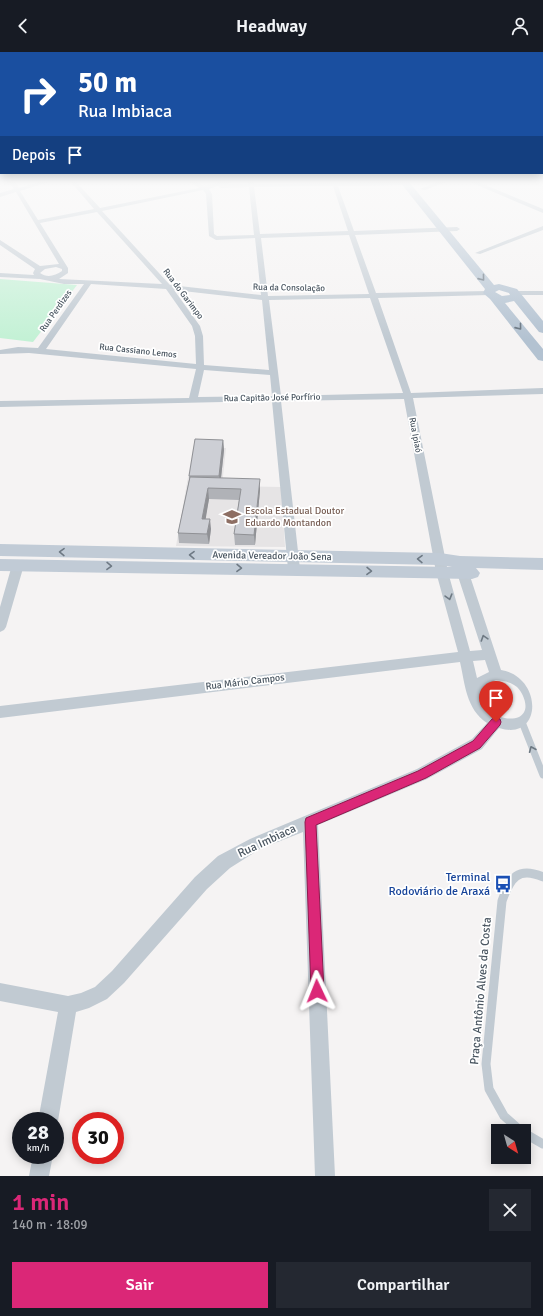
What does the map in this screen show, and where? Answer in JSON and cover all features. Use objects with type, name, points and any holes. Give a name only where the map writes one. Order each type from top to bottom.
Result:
[{"type":"main road","points":[[446,234],[543,357]]},
{"type":"main road","points":[[462,234],[480,256]]},
{"type":"main road","points":[[496,276],[504,288],[515,295],[543,329]]},
{"type":"main road","points":[[492,294],[504,288]]},
{"type":"main road","points":[[492,294],[510,299],[515,295]]},
{"type":"main road","name":"Avenida Vereador João Sena","points":[[0,550],[294,563],[441,566],[543,574]]},
{"type":"main road","name":"Avenida Vereador João Sena","points":[[0,565],[294,563]]},
{"type":"main road","name":"Avenida Vereador João Sena","points":[[461,567],[543,564]]},
{"type":"street","points":[[44,234],[65,270],[59,276],[49,278]]},
{"type":"street","name":"Rua do Garimpo","points":[[120,234],[168,287],[196,326],[199,336],[200,368],[194,399]]},
{"type":"street","points":[[211,234],[214,237],[329,234]]},
{"type":"street","name":"Rua Ipiaó","points":[[351,234],[408,396],[441,566],[476,702],[480,710],[487,717],[496,722]]},
{"type":"street","points":[[480,256],[528,234]]},
{"type":"street","points":[[256,236],[277,398],[294,563]]},
{"type":"street","points":[[0,242],[39,269]]},
{"type":"street","points":[[40,277],[36,274],[39,269],[50,266],[58,256]]},
{"type":"street","name":"Rua da Consolação","points":[[29,261],[65,270],[72,278],[89,282]]},
{"type":"street","points":[[0,274],[40,277]]},
{"type":"street","name":"Rua da Consolação","points":[[40,277],[49,278],[56,281],[168,287],[264,298],[492,294]]},
{"type":"street","name":"Rua Perdizes","points":[[40,352],[89,282]]},
{"type":"street","points":[[515,295],[543,293]]},
{"type":"street","name":"Rua Cassiano Lemos","points":[[0,352],[12,350],[40,352],[200,368],[274,373]]},
{"type":"street","name":"Rua Capitão José Porfírio","points":[[0,404],[408,396],[543,391]]},
{"type":"street","points":[[0,628],[18,565]]},
{"type":"street","points":[[461,567],[496,675]]},
{"type":"street","name":"Rua Mário Campos","points":[[0,712],[465,656],[490,655]]},
{"type":"street","points":[[474,694],[476,686],[480,680],[487,676],[505,675],[522,684],[538,702],[533,706],[531,713],[522,722],[509,724],[496,722]]},
{"type":"street","name":"Rua Imbiaca","points":[[0,992],[68,1005],[83,1002],[101,993],[118,977],[175,910],[224,862],[255,844],[422,774],[477,744],[496,722]]},
{"type":"street","points":[[310,822],[325,1176]]},
{"type":"street","points":[[50,1112],[68,1005]]},
{"type":"street","points":[[39,1176],[41,1164]]},
{"type":"lane","points":[[522,722],[543,775]]},
{"type":"lane","name":"Praça Antônio Alves da Costa","points":[[513,1124],[504,1116],[490,1089],[486,1064],[502,901],[507,886],[515,876],[525,872],[538,874],[543,877]]},
{"type":"lane","points":[[531,1137],[543,1144]]},
{"type":"shaded area","name":"Escola Estadual Doutor Eduardo Montandon","points":[[193,448],[226,448],[222,486],[281,487],[285,547],[176,546]]},
{"type":"green space","points":[[0,279],[77,285],[33,342],[0,338]]},
{"type":"building","points":[[195,439],[223,440],[219,476],[189,476]]},
{"type":"building","points":[[190,477],[260,479],[254,535],[234,534],[241,489],[208,488],[202,519],[210,519],[207,534],[178,533]]},
{"type":"place","name":"Escola Estadual Doutor Eduardo Montandon","points":[[232,517]]},
{"type":"place","name":"Terminal Rodoviário de Araxá","points":[[503,884]]},
{"type":"route","points":[[317,991],[310,822],[422,774],[477,744],[496,722]]}]
